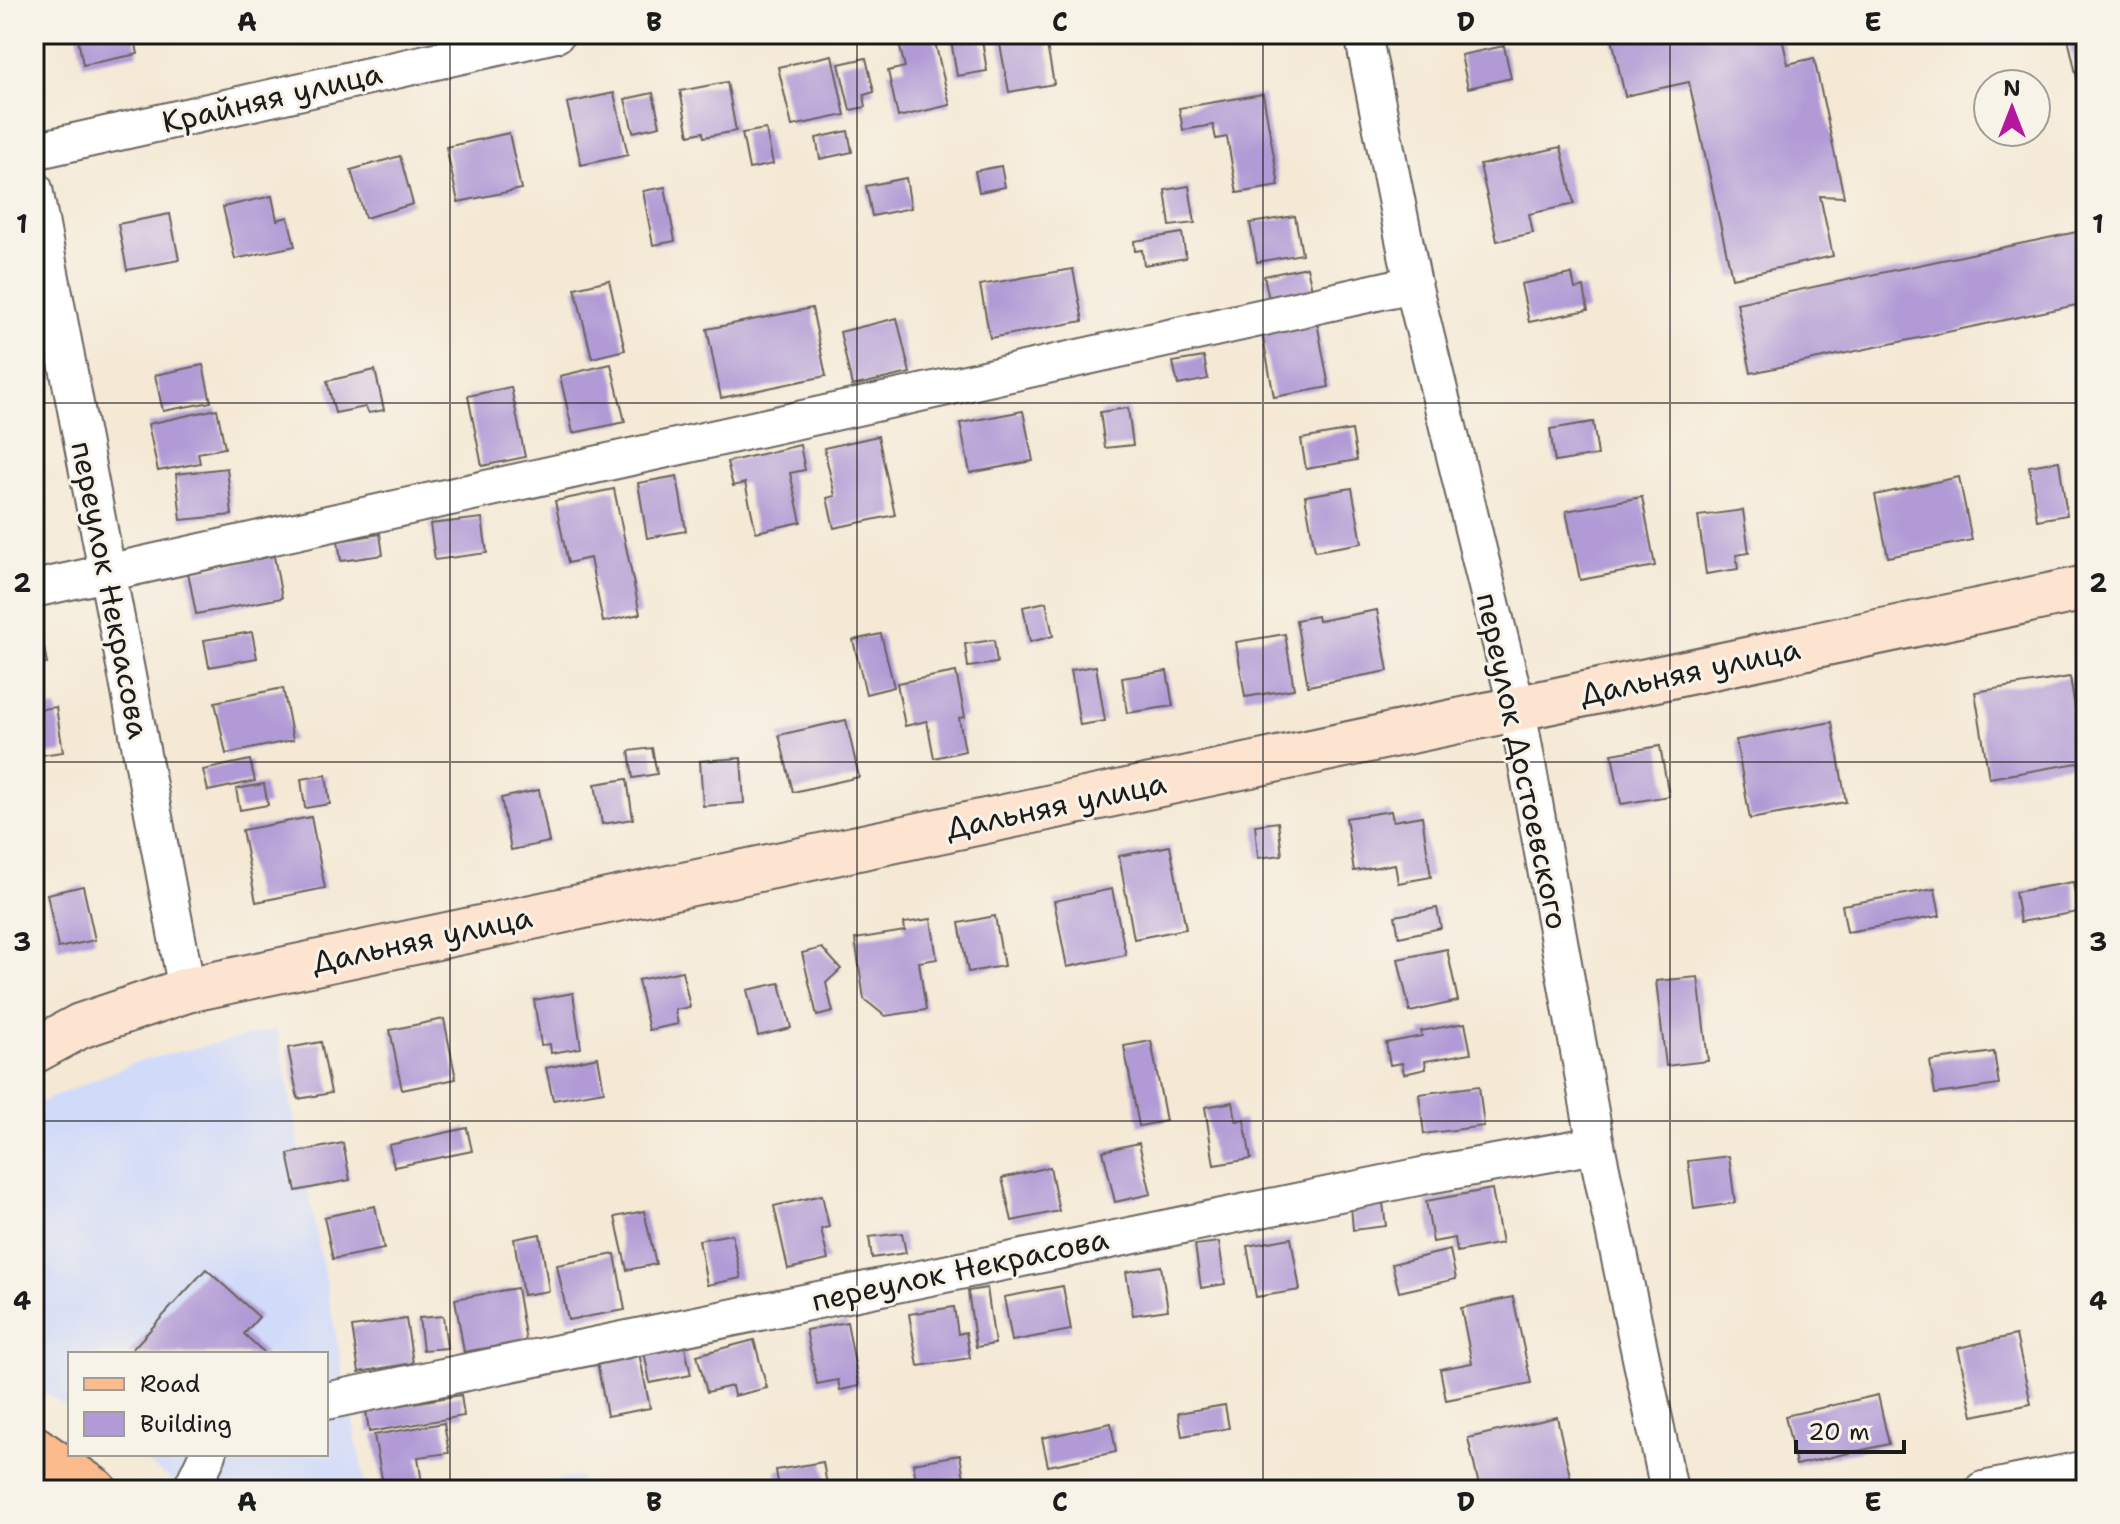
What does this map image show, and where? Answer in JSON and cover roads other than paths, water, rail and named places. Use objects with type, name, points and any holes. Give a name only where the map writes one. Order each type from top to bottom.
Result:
[{"type":"main road","name":"Дальняя улица","points":[[34,1051],[80,1026],[187,990],[2086,588]]},
{"type":"main road","points":[[34,1448],[95,1490]]},
{"type":"street","name":"Крайняя улица","points":[[34,151],[556,34]]},
{"type":"street","name":"переулок Достоевского","points":[[1363,34],[1413,284],[1517,709],[1596,1145],[1669,1490]]},
{"type":"street","name":"переулок Некрасова","points":[[34,189],[187,990]]},
{"type":"street","points":[[34,589],[1413,284]]},
{"type":"street","name":"переулок Некрасова","points":[[328,1401],[1422,1176],[1596,1145]]},
{"type":"street","points":[[191,1490],[207,1456]]},
{"type":"street","points":[[1983,1490],[2086,1469]]}]
